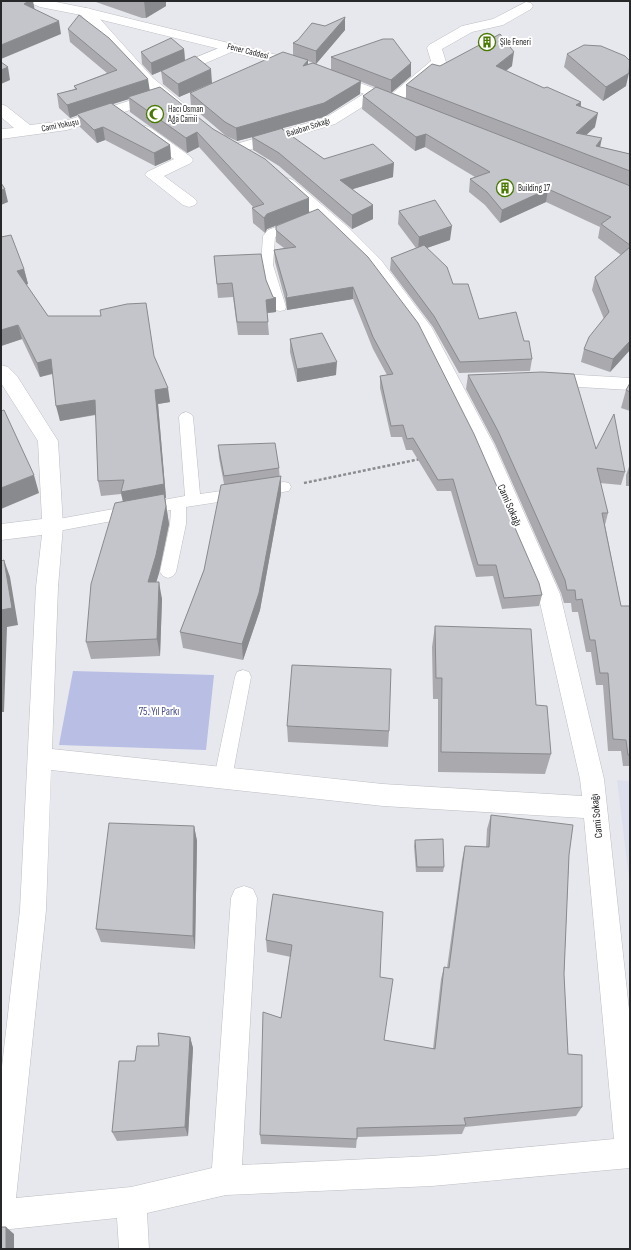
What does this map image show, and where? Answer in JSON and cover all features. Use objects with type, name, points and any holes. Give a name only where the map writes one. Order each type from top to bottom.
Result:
[{"type":"street","name":"Fener Caddesi","points":[[38,1],[45,4],[86,12],[295,62],[413,108]]},
{"type":"street","points":[[393,100],[439,62],[434,48],[467,29],[498,22],[526,6]]},
{"type":"street","points":[[86,12],[195,120]]},
{"type":"street","name":"Cami Yokuşu","points":[[1,134],[67,125],[170,95],[231,47]]},
{"type":"street","points":[[260,68],[281,59]]},
{"type":"street","name":"Balaban Sokağı","points":[[228,144],[330,121],[375,93]]},
{"type":"street","points":[[1,109],[27,131]]},
{"type":"street","points":[[116,110],[186,160],[153,175],[189,202]]},
{"type":"street","name":"Cami Sokağı","points":[[228,144],[266,166],[375,264],[426,332],[459,382],[484,445],[549,594],[592,779],[630,1152]]},
{"type":"street","points":[[1,371],[10,381],[48,441],[53,526],[47,587],[33,910],[1,1204]]},
{"type":"street","points":[[531,379],[630,384]]},
{"type":"street","points":[[1,532],[53,526]]},
{"type":"street","points":[[40,758],[383,795],[595,808]]},
{"type":"street","points":[[226,1180],[244,898]]},
{"type":"street","points":[[1,1215],[131,1202],[226,1180],[432,1170],[630,1152]]},
{"type":"street","points":[[131,1202],[134,1249]]},
{"type":"lane","points":[[280,307],[267,265],[269,236],[272,233],[321,214]]},
{"type":"lane","points":[[168,572],[178,524],[186,501],[186,417]]},
{"type":"lane","points":[[53,526],[186,501],[284,487]]},
{"type":"lane","points":[[223,778],[243,677]]},
{"type":"path","points":[[284,487],[422,458]]},
{"type":"shaded area","points":[[617,780],[630,781],[630,887]]},
{"type":"green space","name":"75. Yıl Parkı","points":[[73,671],[214,675],[206,750],[59,745]]},
{"type":"building","points":[[1,1],[28,1],[24,4],[59,21],[1,45]]},
{"type":"building","points":[[79,15],[109,38],[148,79],[67,105],[57,94],[77,89],[74,86],[117,70],[68,29]]},
{"type":"building","points":[[345,17],[316,51],[293,43],[298,40],[312,23],[325,26]]},
{"type":"building","points":[[500,34],[514,52],[496,66],[544,88],[547,87],[581,102],[576,105],[598,113],[576,133],[602,138],[596,146],[630,154],[630,171],[406,85],[432,64],[440,66]]},
{"type":"building","points":[[171,38],[184,49],[151,63],[141,52]]},
{"type":"building","points":[[383,39],[393,39],[411,63],[391,80],[331,57]]},
{"type":"building","points":[[584,45],[601,46],[625,56],[630,61],[629,73],[606,87],[567,54]]},
{"type":"building","points":[[283,52],[308,60],[303,66],[313,63],[361,81],[324,103],[236,128],[225,122],[190,93]]},
{"type":"building","points":[[195,56],[211,69],[178,84],[161,71]]},
{"type":"building","points":[[1,62],[8,67],[1,70]]},
{"type":"building","points":[[160,87],[213,129],[265,159],[309,198],[267,214],[264,218],[252,208],[264,204],[197,132],[186,138],[128,97]]},
{"type":"building","points":[[376,87],[628,185],[630,187],[630,245],[601,224],[611,217],[548,189],[502,210],[487,192],[470,179],[490,172],[426,134],[416,137],[363,96]]},
{"type":"building","points":[[111,103],[170,145],[154,153],[103,127],[94,130],[77,114]]},
{"type":"building","points":[[283,128],[282,129],[324,159],[373,144],[394,163],[340,180],[373,205],[352,215],[279,153],[252,137]]},
{"type":"building","points":[[1,183],[5,189],[1,190]]},
{"type":"building","points":[[435,200],[452,226],[419,237],[399,211]]},
{"type":"building","points":[[318,209],[368,257],[418,323],[474,434],[539,583],[542,595],[504,598],[496,565],[478,565],[453,479],[438,480],[413,438],[407,439],[403,425],[391,426],[380,376],[393,374],[373,337],[353,287],[286,298],[287,295],[274,250],[296,247],[276,230],[276,226]]},
{"type":"building","points":[[11,235],[24,269],[17,271],[48,316],[101,316],[100,310],[127,304],[146,303],[154,356],[168,388],[155,390],[164,484],[121,492],[124,480],[98,481],[95,400],[56,406],[51,359],[37,363],[18,325],[1,330],[1,237]]},
{"type":"building","points":[[424,245],[447,267],[453,284],[468,284],[479,319],[516,312],[524,341],[529,341],[532,359],[460,362],[434,316],[391,258]]},
{"type":"building","points":[[630,247],[630,341],[613,359],[584,349],[589,337],[609,312],[595,277]]},
{"type":"building","points":[[261,254],[266,280],[273,297],[276,298],[266,300],[268,322],[237,322],[232,283],[217,284],[214,256]]},
{"type":"building","points":[[322,333],[337,362],[297,369],[290,339]]},
{"type":"building","points":[[542,372],[574,374],[596,449],[614,414],[625,472],[597,468],[608,513],[602,513],[621,606],[630,606],[630,755],[628,755],[626,740],[613,739],[608,673],[600,673],[595,640],[590,640],[582,599],[576,600],[575,590],[567,590],[565,580],[498,431],[468,375]]},
{"type":"building","points":[[630,383],[630,392],[626,390]]},
{"type":"building","points":[[4,410],[34,475],[1,488],[1,411]]},
{"type":"building","points":[[275,443],[279,468],[224,476],[218,445]]},
{"type":"building","points":[[281,476],[259,593],[242,644],[180,632],[204,570],[221,485]]},
{"type":"building","points":[[164,494],[166,506],[156,555],[148,582],[159,582],[157,639],[86,642],[91,584],[115,503]]},
{"type":"building","points":[[4,560],[12,608],[1,610],[1,561]]},
{"type":"building","points":[[435,626],[531,629],[536,705],[547,706],[551,754],[441,752],[442,678],[436,678]]},
{"type":"building","points":[[292,665],[391,669],[389,731],[287,726]]},
{"type":"building","points":[[491,815],[573,825],[569,855],[564,974],[568,1054],[582,1055],[582,1107],[464,1118],[466,1125],[357,1128],[357,1139],[260,1135],[263,1012],[281,1018],[292,945],[266,940],[273,894],[383,912],[380,977],[393,979],[384,1040],[435,1049],[444,967],[449,968],[465,846],[489,847]]},
{"type":"building","points":[[109,823],[194,826],[193,936],[96,929]]},
{"type":"building","points":[[443,839],[444,867],[417,867],[415,840]]},
{"type":"building","points":[[158,1033],[190,1037],[185,1127],[112,1132],[119,1061],[135,1061],[137,1046],[159,1046]]},
{"type":"building","points":[[1,1227],[6,1227],[6,1249],[1,1249]]},
{"type":"place","name":"Şile Feneri","points":[[487,42]]},
{"type":"place","name":"Hacı Osman Ağa Camii","points":[[155,114]]},
{"type":"place","name":"Building 17","points":[[505,188]]}]
